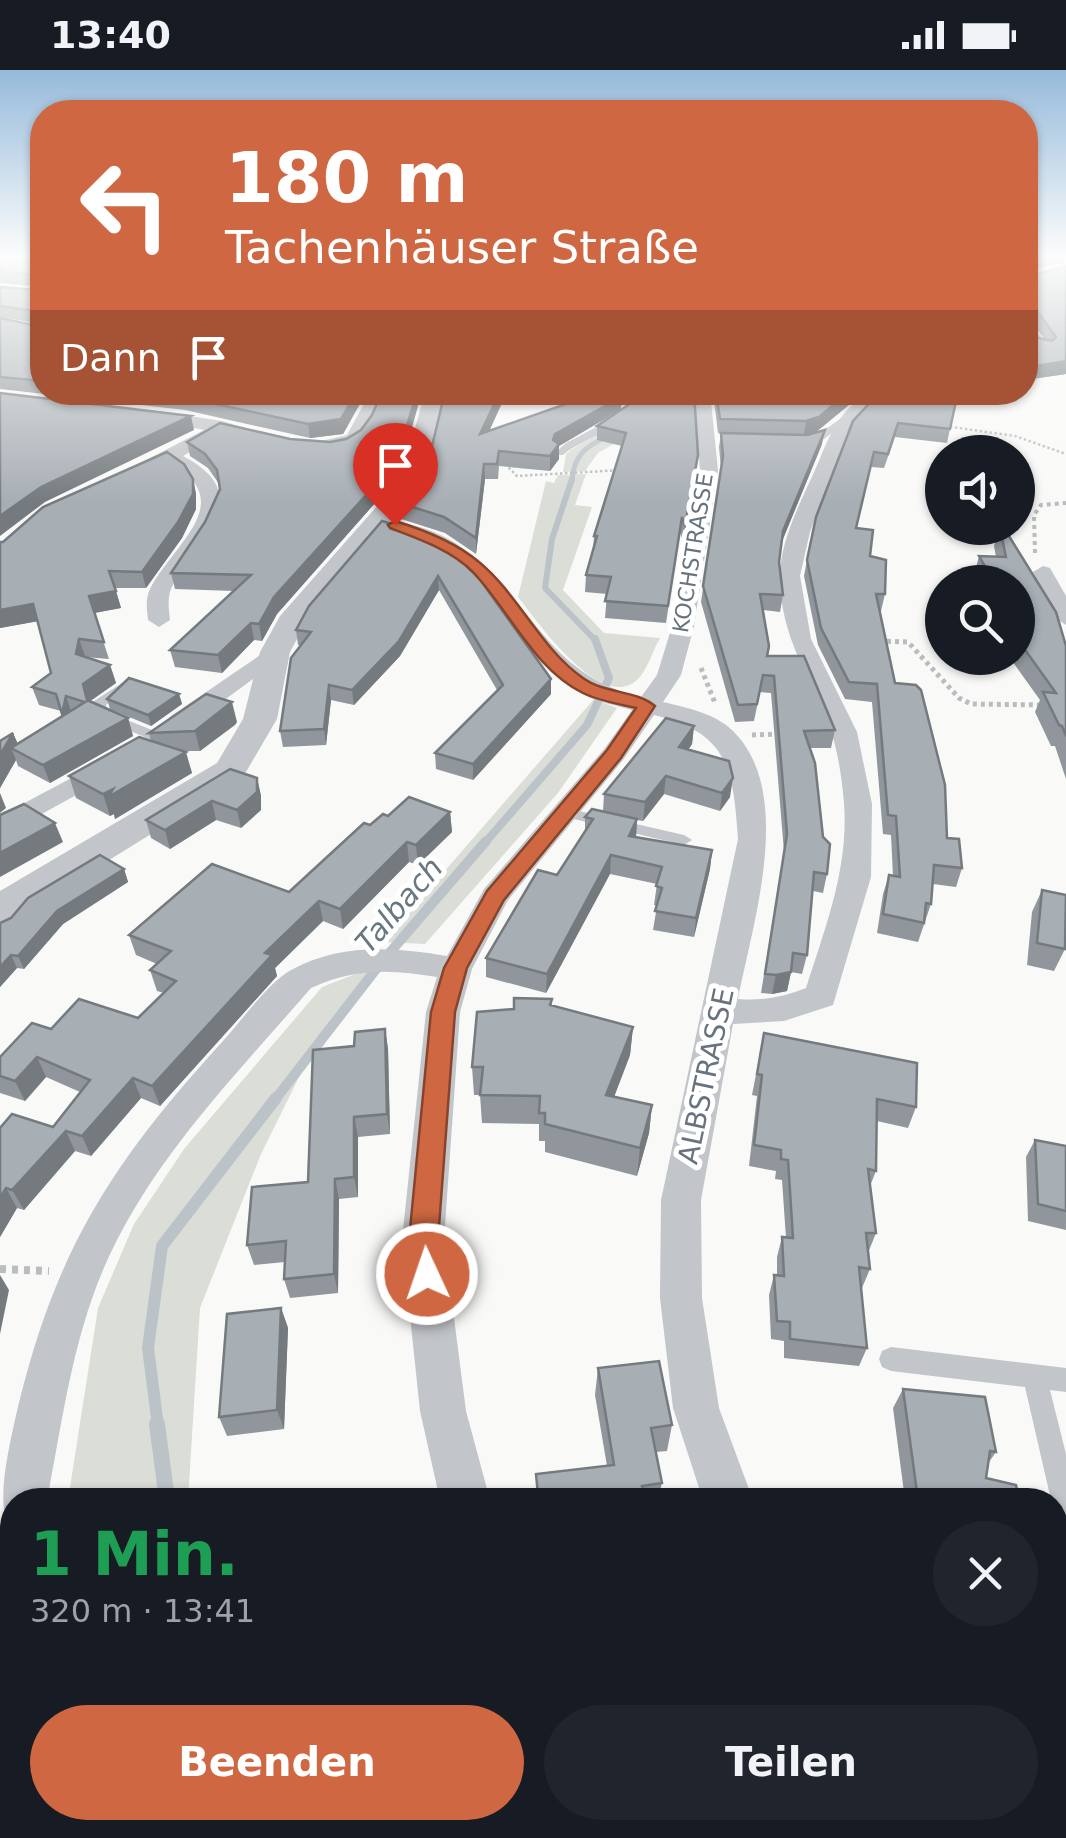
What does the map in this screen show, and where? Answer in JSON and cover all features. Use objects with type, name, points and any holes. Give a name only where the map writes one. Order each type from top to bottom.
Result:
[{"type":"street","points":[[303,444],[346,444],[361,430],[372,405]]},
{"type":"street","points":[[0,909],[231,770],[260,719],[275,652],[295,616],[412,481],[432,405]]},
{"type":"street","name":"KOCHSTRASSE","points":[[462,1488],[443,1411],[423,1240],[443,1012],[441,966],[494,896],[566,813],[633,702],[668,675],[683,626],[715,440],[706,405]]},
{"type":"street","points":[[720,1010],[753,1015],[784,1012],[821,996],[856,878],[858,804],[844,732],[800,639],[790,576],[800,532],[839,432],[863,405]]},
{"type":"street","points":[[128,412],[273,438]]},
{"type":"street","points":[[109,481],[170,456],[222,426]]},
{"type":"street","points":[[159,620],[158,594],[205,527],[213,494],[208,480],[193,466],[170,456]]},
{"type":"street","points":[[378,523],[416,531],[459,553],[476,567],[552,661],[592,691],[695,721],[724,736]]},
{"type":"street","points":[[1043,572],[1066,618]]},
{"type":"street","points":[[0,828],[156,737],[275,652]]},
{"type":"street","name":"ALBSTRASSE","points":[[724,736],[750,797],[752,839],[681,1200],[681,1298],[696,1408],[724,1488]]},
{"type":"street","points":[[25,1488],[54,1351],[80,1272],[105,1223],[166,1130],[299,980],[327,966],[360,957],[441,966]]},
{"type":"lane","points":[[560,452],[570,441],[627,418],[634,405]]},
{"type":"lane","points":[[790,444],[820,437],[855,411]]},
{"type":"lane","points":[[122,688],[99,704],[101,714],[156,737]]},
{"type":"lane","points":[[566,813],[684,840]]},
{"type":"lane","points":[[891,1359],[1066,1380]]},
{"type":"lane","points":[[1036,1376],[1061,1488]]},
{"type":"path","points":[[932,426],[1015,436],[1066,454]]},
{"type":"path","points":[[498,458],[518,476],[636,469]]},
{"type":"path","points":[[1043,572],[1034,551],[1034,515],[1041,506],[1066,503]]},
{"type":"path","points":[[683,626],[718,711],[724,736],[844,732]]},
{"type":"path","points":[[872,641],[908,642],[959,698],[970,704],[1047,706]]},
{"type":"path","points":[[0,1269],[80,1272]]},
{"type":"shaded area","points":[[650,423],[598,453],[585,471],[563,472],[566,454],[585,441]]},
{"type":"shaded area","points":[[586,474],[575,505],[592,507],[563,590],[604,633],[660,638],[641,676],[622,687],[606,684],[571,660],[518,597],[546,481],[554,483],[558,475]]},
{"type":"shaded area","points":[[594,699],[617,708],[558,793],[425,944],[383,942]]},
{"type":"shaded area","points":[[378,972],[308,1059],[261,1154],[200,1308],[189,1488],[70,1488],[98,1308],[134,1224],[184,1149],[322,987],[358,973]]},
{"type":"building","points":[[0,339],[30,339],[30,380],[0,377]]},
{"type":"building","points":[[1038,339],[1066,339],[1066,361],[1038,366]]},
{"type":"building","points":[[0,393],[30,397],[30,405],[100,405],[191,416],[41,487],[0,516]]},
{"type":"building","points":[[220,405],[349,405],[341,419],[308,424]]},
{"type":"building","points":[[376,405],[413,405],[396,462],[274,597],[259,624],[251,623],[218,655],[170,650],[251,575],[171,573],[205,522],[220,489],[217,470],[205,454],[187,442],[220,423],[290,439],[330,442],[361,430]]},
{"type":"building","points":[[442,405],[494,405],[480,434],[563,405],[607,405],[555,434],[553,440],[559,444],[550,456],[499,451],[497,464],[484,464],[476,538],[444,517],[397,502],[427,467]]},
{"type":"building","points":[[628,405],[695,405],[698,455],[685,526],[682,517],[668,606],[605,601],[611,577],[586,575],[626,433],[597,426]]},
{"type":"building","points":[[718,405],[833,405],[819,417],[806,421],[720,419]]},
{"type":"building","points":[[868,405],[955,405],[950,429],[898,423],[888,454],[874,452],[856,528],[873,530],[870,556],[886,560],[885,594],[876,594],[895,683],[916,685],[921,690],[945,785],[947,838],[959,839],[962,868],[934,865],[931,904],[926,903],[924,923],[883,914],[889,875],[900,877],[896,816],[888,815],[877,684],[849,682],[821,628],[807,560],[816,517],[853,421]]},
{"type":"building","points":[[825,430],[783,531],[779,562],[783,595],[760,594],[769,646],[767,656],[804,656],[835,730],[804,731],[815,763],[823,837],[830,844],[827,874],[814,872],[807,955],[793,953],[791,972],[765,974],[787,834],[774,676],[763,675],[757,704],[738,705],[703,586],[723,456],[721,433],[807,435]]},
{"type":"building","points":[[167,452],[184,464],[193,479],[193,494],[142,572],[109,571],[116,591],[89,596],[104,642],[79,639],[76,654],[110,665],[83,684],[87,700],[128,718],[43,765],[11,748],[85,702],[66,696],[62,714],[56,694],[32,687],[51,673],[33,604],[0,610],[0,542],[43,507]]},
{"type":"building","points":[[382,521],[428,535],[454,553],[481,581],[551,679],[473,764],[435,753],[503,685],[438,576],[399,641],[352,690],[329,685],[324,729],[280,731],[291,658],[311,632],[296,630],[309,606]]},
{"type":"building","points":[[1004,545],[1015,545],[1027,565],[984,565],[979,556],[1006,557]]},
{"type":"building","points":[[1035,578],[1056,612],[1066,646],[1066,736],[1043,692],[1056,693],[1035,664]]},
{"type":"building","points":[[129,678],[179,694],[148,715],[107,699]]},
{"type":"building","points":[[206,694],[232,702],[195,731],[149,733]]},
{"type":"building","points":[[666,718],[694,726],[679,747],[729,761],[733,778],[722,793],[666,776],[645,802],[604,794]]},
{"type":"building","points":[[13,733],[0,755],[0,741]]},
{"type":"building","points":[[139,737],[186,752],[108,797],[113,789],[103,794],[69,776]]},
{"type":"building","points":[[230,769],[257,778],[257,792],[237,810],[212,801],[165,830],[146,820]]},
{"type":"building","points":[[409,797],[450,812],[416,845],[407,842],[340,909],[319,901],[265,953],[272,955],[152,1086],[133,1078],[82,1136],[66,1131],[0,1198],[0,1128],[12,1114],[53,1127],[90,1080],[37,1057],[15,1081],[0,1076],[0,1057],[32,1023],[51,1029],[79,999],[138,1018],[176,981],[150,970],[171,951],[129,935],[212,864],[289,892],[364,823],[370,825],[383,814],[388,816]]},
{"type":"building","points":[[24,804],[55,823],[0,853],[0,815]]},
{"type":"building","points":[[592,809],[637,819],[629,836],[712,850],[696,918],[655,911],[662,888],[656,886],[662,867],[611,855],[547,974],[486,958],[538,870],[557,875],[593,819],[585,817]]},
{"type":"building","points":[[100,855],[124,869],[57,911],[18,956],[11,955],[0,967],[0,923],[11,918],[28,898]]},
{"type":"building","points":[[1042,890],[1066,895],[1065,949],[1037,943]]},
{"type":"building","points":[[514,998],[552,999],[550,1005],[633,1027],[606,1095],[652,1105],[640,1148],[545,1124],[545,1113],[539,1113],[540,1096],[480,1095],[483,1067],[472,1067],[477,1012],[514,1009]]},
{"type":"building","points":[[385,1029],[387,1114],[354,1117],[354,1177],[335,1179],[334,1274],[284,1279],[286,1241],[247,1245],[252,1187],[308,1182],[313,1050],[354,1046],[355,1032]]},
{"type":"building","points":[[764,1033],[917,1063],[916,1107],[877,1099],[876,1171],[868,1169],[876,1233],[866,1233],[870,1269],[859,1267],[867,1348],[790,1339],[790,1322],[777,1321],[774,1275],[784,1276],[782,1237],[793,1238],[788,1160],[781,1159],[781,1150],[754,1145],[762,1075],[757,1074]]},
{"type":"building","points":[[1035,1140],[1066,1146],[1066,1211],[1038,1204]]},
{"type":"building","points":[[281,1308],[277,1410],[219,1417],[227,1314]]},
{"type":"building","points":[[659,1361],[672,1425],[651,1428],[662,1483],[642,1488],[537,1488],[536,1474],[614,1465],[598,1368]]},
{"type":"building","points":[[903,1389],[985,1397],[996,1452],[990,1451],[986,1478],[1017,1488],[916,1488]]},
{"type":"waterway","name":"Talbach","points":[[572,482],[582,453],[609,436]]},
{"type":"waterway","name":"Talbach","points":[[572,479],[552,539],[545,588],[596,641]]},
{"type":"waterway","name":"Talbach","points":[[484,844],[587,725],[609,678],[596,641]]},
{"type":"waterway","name":"Talbach","points":[[274,1101],[380,964],[486,841]]},
{"type":"waterway","name":"Talbach","points":[[158,1426],[148,1348],[162,1246],[276,1098]]},
{"type":"waterway","name":"Talbach","points":[[157,1424],[165,1488]]},
{"type":"route","points":[[395,525],[439,542],[476,567],[552,661],[576,681],[592,691],[647,706],[614,754],[494,896],[456,968],[443,1012],[423,1240],[427,1274]]}]
